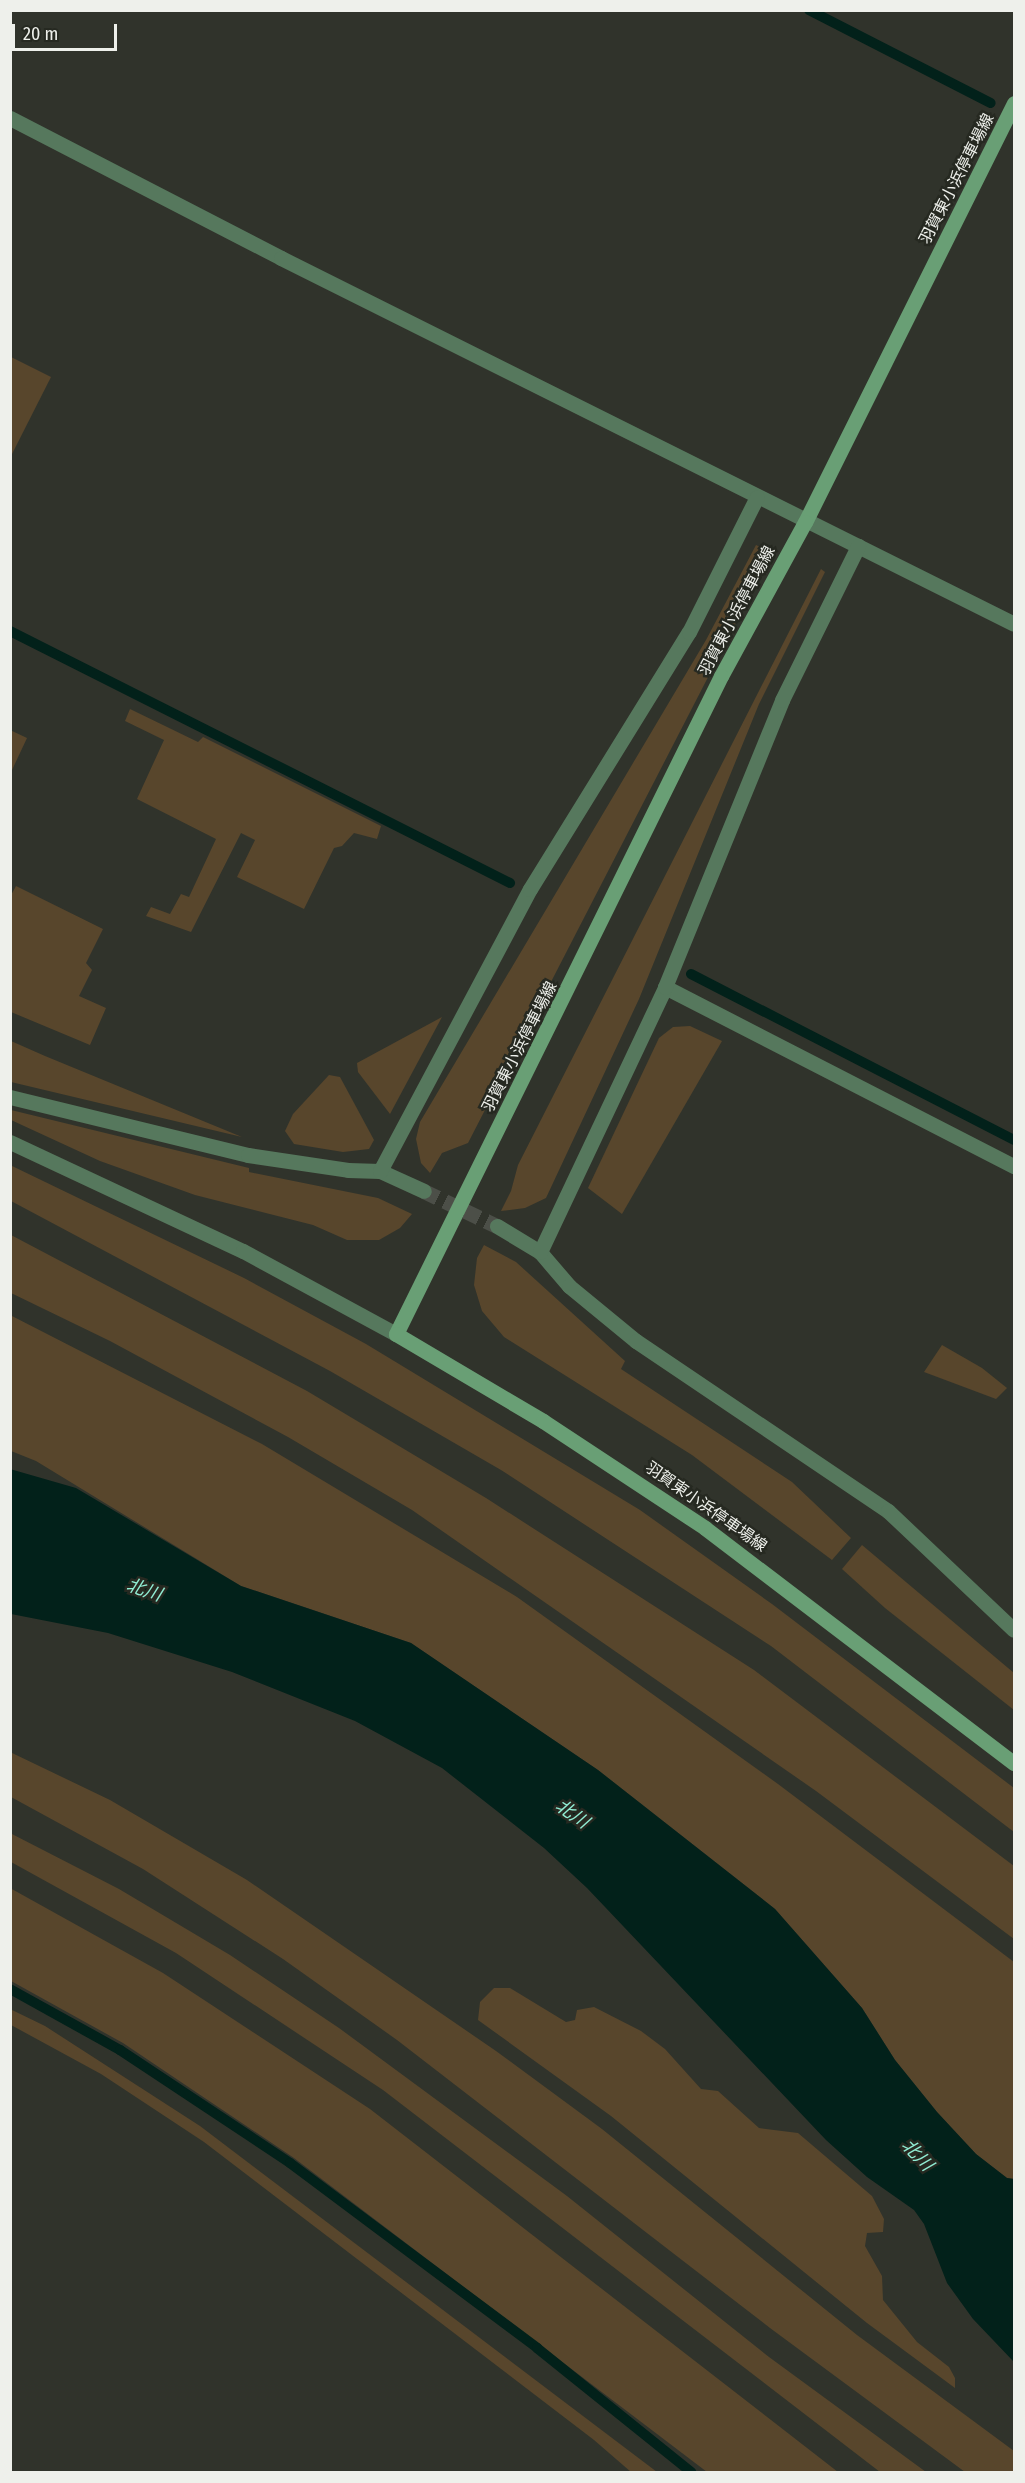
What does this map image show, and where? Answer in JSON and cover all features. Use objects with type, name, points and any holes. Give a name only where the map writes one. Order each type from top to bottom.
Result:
[{"type":"main road","name":"羽賀東小浜停車場線","points":[[1014,103],[805,522],[722,676],[396,1334],[543,1420],[705,1528],[1014,1763]]},
{"type":"street","points":[[10,117],[805,522],[1014,624]]},
{"type":"street","points":[[380,1171],[530,889],[689,632],[757,497]]},
{"type":"street","points":[[540,1252],[665,987],[782,700],[858,546]]},
{"type":"street","points":[[665,987],[1014,1166]]},
{"type":"street","points":[[10,1097],[248,1155],[348,1170],[380,1171],[424,1191]]},
{"type":"street","points":[[10,1142],[243,1251],[396,1334]]},
{"type":"street","points":[[497,1226],[540,1252],[569,1286],[636,1341],[888,1511],[1014,1630]]},
{"type":"shaded area","points":[[11,357],[51,377],[11,456]]},
{"type":"shaded area","points":[[756,545],[772,553],[468,1143],[442,1153],[430,1173],[421,1163],[416,1139],[420,1122],[706,640]]},
{"type":"shaded area","points":[[821,569],[825,572],[759,704],[639,999],[546,1198],[525,1208],[501,1211],[511,1191],[518,1165]]},
{"type":"shaded area","points":[[130,709],[198,742],[203,737],[381,826],[377,839],[354,833],[342,846],[334,848],[304,909],[237,877],[255,840],[241,833],[191,932],[146,916],[151,907],[170,914],[181,894],[189,897],[216,839],[137,799],[164,740],[125,721]]},
{"type":"shaded area","points":[[10,730],[27,738],[12,770],[10,770]]},
{"type":"shaded area","points":[[16,886],[103,929],[86,963],[92,970],[79,996],[106,1008],[90,1045],[11,1012],[10,897]]},
{"type":"shaded area","points":[[442,1017],[390,1114],[358,1072],[357,1063]]},
{"type":"shaded area","points":[[690,1026],[722,1041],[622,1214],[588,1188],[659,1038],[673,1027]]},
{"type":"shaded area","points":[[11,1041],[45,1056],[242,1137],[11,1082]]},
{"type":"shaded area","points":[[329,1075],[340,1077],[374,1140],[369,1149],[343,1152],[294,1144],[285,1131],[293,1114]]},
{"type":"shaded area","points":[[11,1110],[249,1168],[249,1172],[378,1198],[412,1214],[400,1228],[379,1240],[347,1240],[313,1225],[195,1195],[100,1161],[11,1120]]},
{"type":"shaded area","points":[[10,1165],[244,1278],[366,1344],[640,1510],[772,1604],[1014,1788],[1014,1832],[771,1646],[501,1470],[330,1371],[11,1201]]},
{"type":"shaded area","points":[[11,1235],[307,1391],[486,1498],[754,1670],[1014,1866],[1014,1939],[816,1791],[412,1510],[288,1437],[110,1341],[11,1293]]},
{"type":"shaded area","points":[[484,1245],[516,1262],[625,1361],[621,1369],[792,1482],[851,1538],[832,1560],[692,1455],[504,1337],[482,1311],[474,1285],[477,1258]]},
{"type":"shaded area","points":[[10,1315],[262,1444],[517,1597],[778,1784],[1014,1962],[1014,2179],[1007,2178],[976,2154],[937,2112],[895,2060],[862,2008],[775,1909],[598,1770],[411,1643],[241,1586],[36,1461],[11,1451]]},
{"type":"shaded area","points":[[942,1345],[982,1368],[1007,1388],[996,1399],[924,1372]]},
{"type":"shaded area","points":[[862,1545],[1014,1673],[1014,1710],[885,1608],[842,1569]]},
{"type":"shaded area","points":[[10,1752],[110,1800],[247,1880],[496,2051],[602,2129],[857,2335],[1014,2451],[1014,2472],[965,2472],[770,2328],[397,2040],[283,1959],[143,1869],[11,1797]]},
{"type":"shaded area","points":[[10,1833],[119,1889],[230,1955],[339,2028],[567,2196],[769,2357],[926,2472],[880,2472],[383,2090],[176,1953],[11,1862]]},
{"type":"shaded area","points":[[10,1888],[163,1973],[370,2109],[838,2472],[707,2472],[294,2158],[123,2043],[11,1981]]},
{"type":"shaded area","points":[[494,1988],[510,1988],[566,2022],[575,2020],[577,2010],[594,2007],[641,2031],[665,2049],[701,2089],[718,2091],[759,2128],[798,2133],[872,2196],[884,2219],[883,2232],[867,2233],[865,2246],[882,2276],[883,2300],[917,2342],[949,2367],[955,2378],[955,2388],[867,2323],[611,2116],[478,2020],[480,2002]]},
{"type":"shaded area","points":[[10,2009],[45,2026],[200,2126],[657,2472],[631,2472],[594,2440],[204,2142],[101,2074],[11,2025]]},
{"type":"water","name":"北川","points":[[10,1469],[76,1488],[241,1586],[411,1643],[598,1770],[775,1909],[862,2008],[895,2060],[937,2112],[976,2154],[1007,2178],[1014,2179],[1014,2362],[973,2319],[947,2283],[924,2224],[914,2210],[867,2177],[826,2140],[587,1888],[544,1848],[442,1768],[355,1721],[232,1672],[108,1633],[11,1614]]},
{"type":"waterway","points":[[809,10],[991,103]]},
{"type":"waterway","points":[[10,631],[510,883]]},
{"type":"waterway","points":[[691,974],[1014,1140]]},
{"type":"waterway","points":[[10,1989],[120,2050],[290,2163],[537,2348],[691,2472]]},
{"type":"tunnel","points":[[424,1191],[497,1226]]}]
